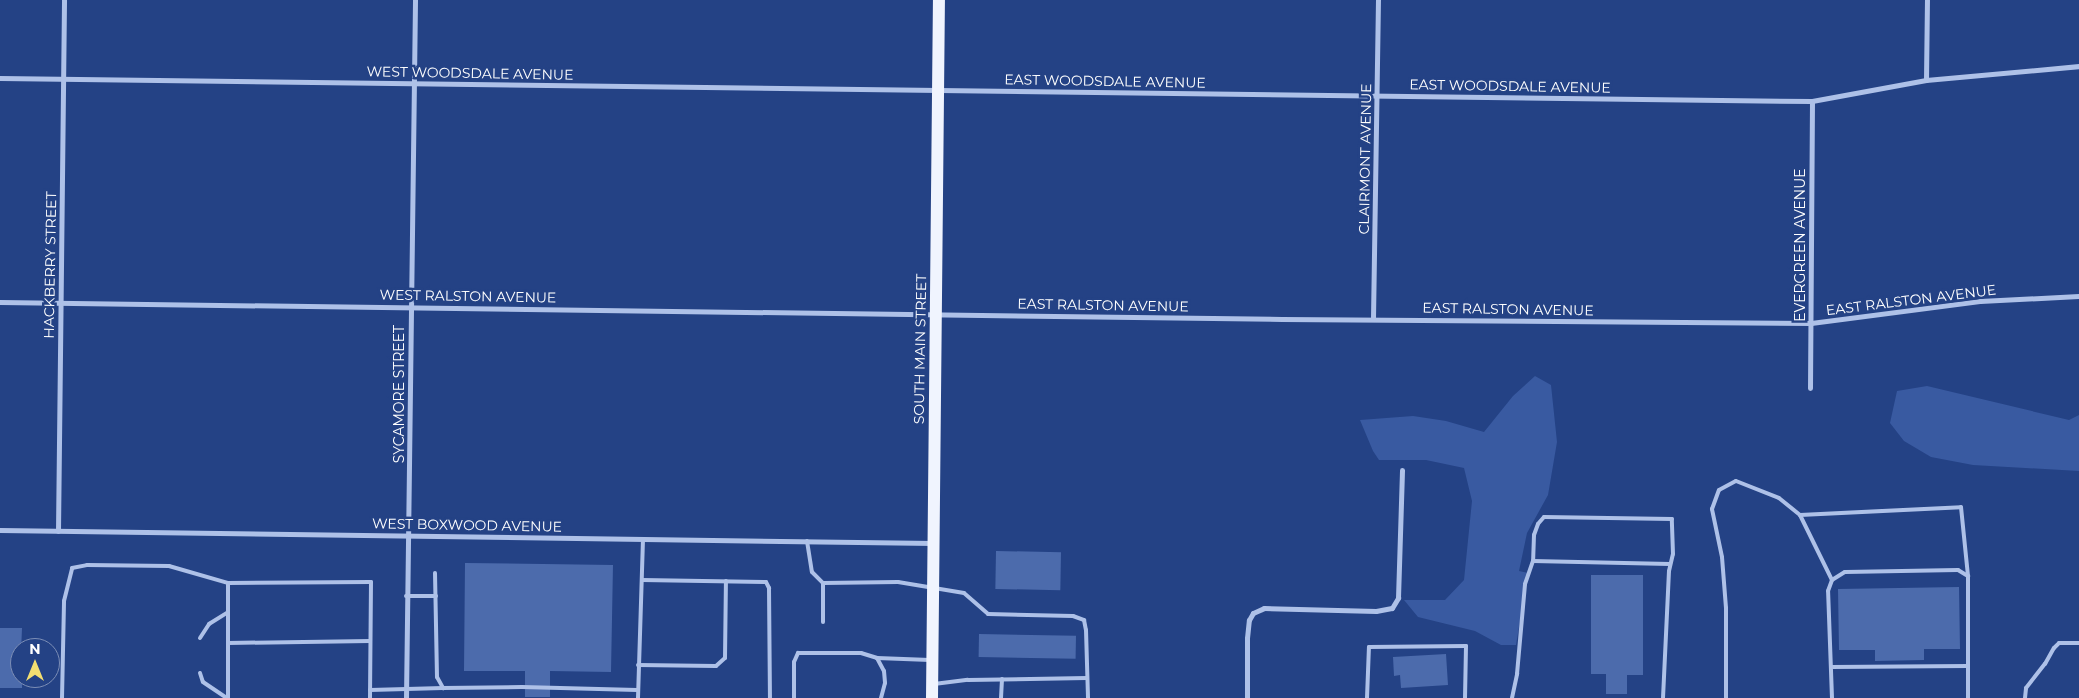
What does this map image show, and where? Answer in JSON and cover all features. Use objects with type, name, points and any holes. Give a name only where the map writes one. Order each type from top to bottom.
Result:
[{"type":"main road","name":"SOUTH MAIN STREET","points":[[932,698],[939,0]]},
{"type":"street","name":"HACKBERRY STREET","points":[[58,531],[64,0]]},
{"type":"street","name":"SYCAMORE STREET","points":[[406,698],[415,0]]},
{"type":"street","name":"CLAIRMONT AVENUE","points":[[1373,318],[1378,0]]},
{"type":"street","points":[[1926,80],[1927,0]]},
{"type":"street","name":"EAST WOODSDALE AVENUE","points":[[939,91],[1377,95],[1812,102],[1926,80],[2079,66]]},
{"type":"street","name":"WEST WOODSDALE AVENUE","points":[[0,78],[939,91]]},
{"type":"street","name":"EVERGREEN AVENUE","points":[[1810,388],[1812,102]]},
{"type":"street","name":"EAST RALSTON AVENUE","points":[[936,314],[1811,323],[1980,301],[2079,296]]},
{"type":"street","name":"WEST RALSTON AVENUE","points":[[0,302],[936,314]]},
{"type":"street","points":[[1247,698],[1249,620],[1253,613],[1264,608],[1376,611],[1392,608],[1398,598],[1402,470]]},
{"type":"street","name":"WEST BOXWOOD AVENUE","points":[[0,530],[934,543]]},
{"type":"lane","points":[[1726,698],[1726,608],[1722,557],[1712,509],[1719,490],[1736,481],[1779,498],[1800,515],[1832,580]]},
{"type":"lane","points":[[1800,515],[1961,508],[1968,576],[1968,698]]},
{"type":"lane","points":[[1512,698],[1517,674],[1525,584],[1533,562],[1534,535],[1538,524],[1544,517],[1672,518],[1673,554],[1670,564],[1663,698]]},
{"type":"lane","points":[[638,698],[643,540]]},
{"type":"lane","points":[[807,541],[812,572],[823,583],[823,622]]},
{"type":"lane","points":[[1533,562],[1670,564]]},
{"type":"lane","points":[[62,698],[64,601],[72,568],[87,565],[170,566],[228,583],[371,582],[370,698]]},
{"type":"lane","points":[[1832,698],[1828,591],[1832,580],[1845,572],[1958,570],[1968,576]]},
{"type":"lane","points":[[435,573],[437,677],[443,688]]},
{"type":"lane","points":[[642,580],[766,582],[769,588],[770,698]]},
{"type":"lane","points":[[638,665],[716,666],[725,658],[726,581]]},
{"type":"lane","points":[[823,583],[898,582],[964,593],[988,614],[1073,616],[1084,620],[1088,698]]},
{"type":"lane","points":[[228,583],[228,698]]},
{"type":"lane","points":[[406,596],[436,596]]},
{"type":"lane","points":[[200,638],[210,624],[228,612]]},
{"type":"lane","points":[[228,643],[370,641]]},
{"type":"lane","points":[[2025,698],[2026,688],[2045,664],[2054,648],[2060,643],[2079,643]]},
{"type":"lane","points":[[1367,698],[1369,647],[1466,646],[1466,698]]},
{"type":"lane","points":[[794,698],[794,662],[798,653],[861,653],[877,658],[933,660]]},
{"type":"lane","points":[[877,658],[884,671],[885,683],[881,698]]},
{"type":"lane","points":[[1831,667],[1968,666]]},
{"type":"lane","points":[[200,673],[203,682],[228,698]]},
{"type":"lane","points":[[932,685],[968,680],[1087,678]]},
{"type":"lane","points":[[1001,698],[1002,679]]},
{"type":"lane","points":[[370,690],[522,687],[637,690]]},
{"type":"shaded area","points":[[1535,376],[1551,385],[1557,442],[1548,495],[1527,533],[1519,571],[1528,573],[1516,645],[1501,645],[1475,631],[1418,617],[1404,600],[1445,600],[1464,580],[1472,501],[1464,468],[1426,460],[1379,460],[1373,451],[1360,420],[1413,416],[1446,421],[1484,432],[1513,396]]},
{"type":"shaded area","points":[[1927,386],[2069,420],[2079,415],[2079,471],[1973,465],[1931,457],[1904,441],[1890,423],[1897,391]]},
{"type":"building","points":[[996,551],[1061,552],[1060,590],[995,589]]},
{"type":"building","points":[[465,563],[613,565],[611,672],[550,671],[550,697],[525,697],[525,671],[464,671]]},
{"type":"building","points":[[1591,575],[1643,575],[1643,675],[1627,675],[1627,694],[1606,694],[1606,674],[1591,674]]},
{"type":"building","points":[[1959,587],[1960,649],[1924,649],[1924,660],[1875,661],[1875,650],[1839,650],[1838,589]]},
{"type":"building","points":[[0,628],[22,628],[22,638],[10,638],[10,688],[0,688]]},
{"type":"building","points":[[979,634],[1076,636],[1076,659],[979,657]]},
{"type":"building","points":[[1446,654],[1448,685],[1401,688],[1400,675],[1394,676],[1393,657]]}]
